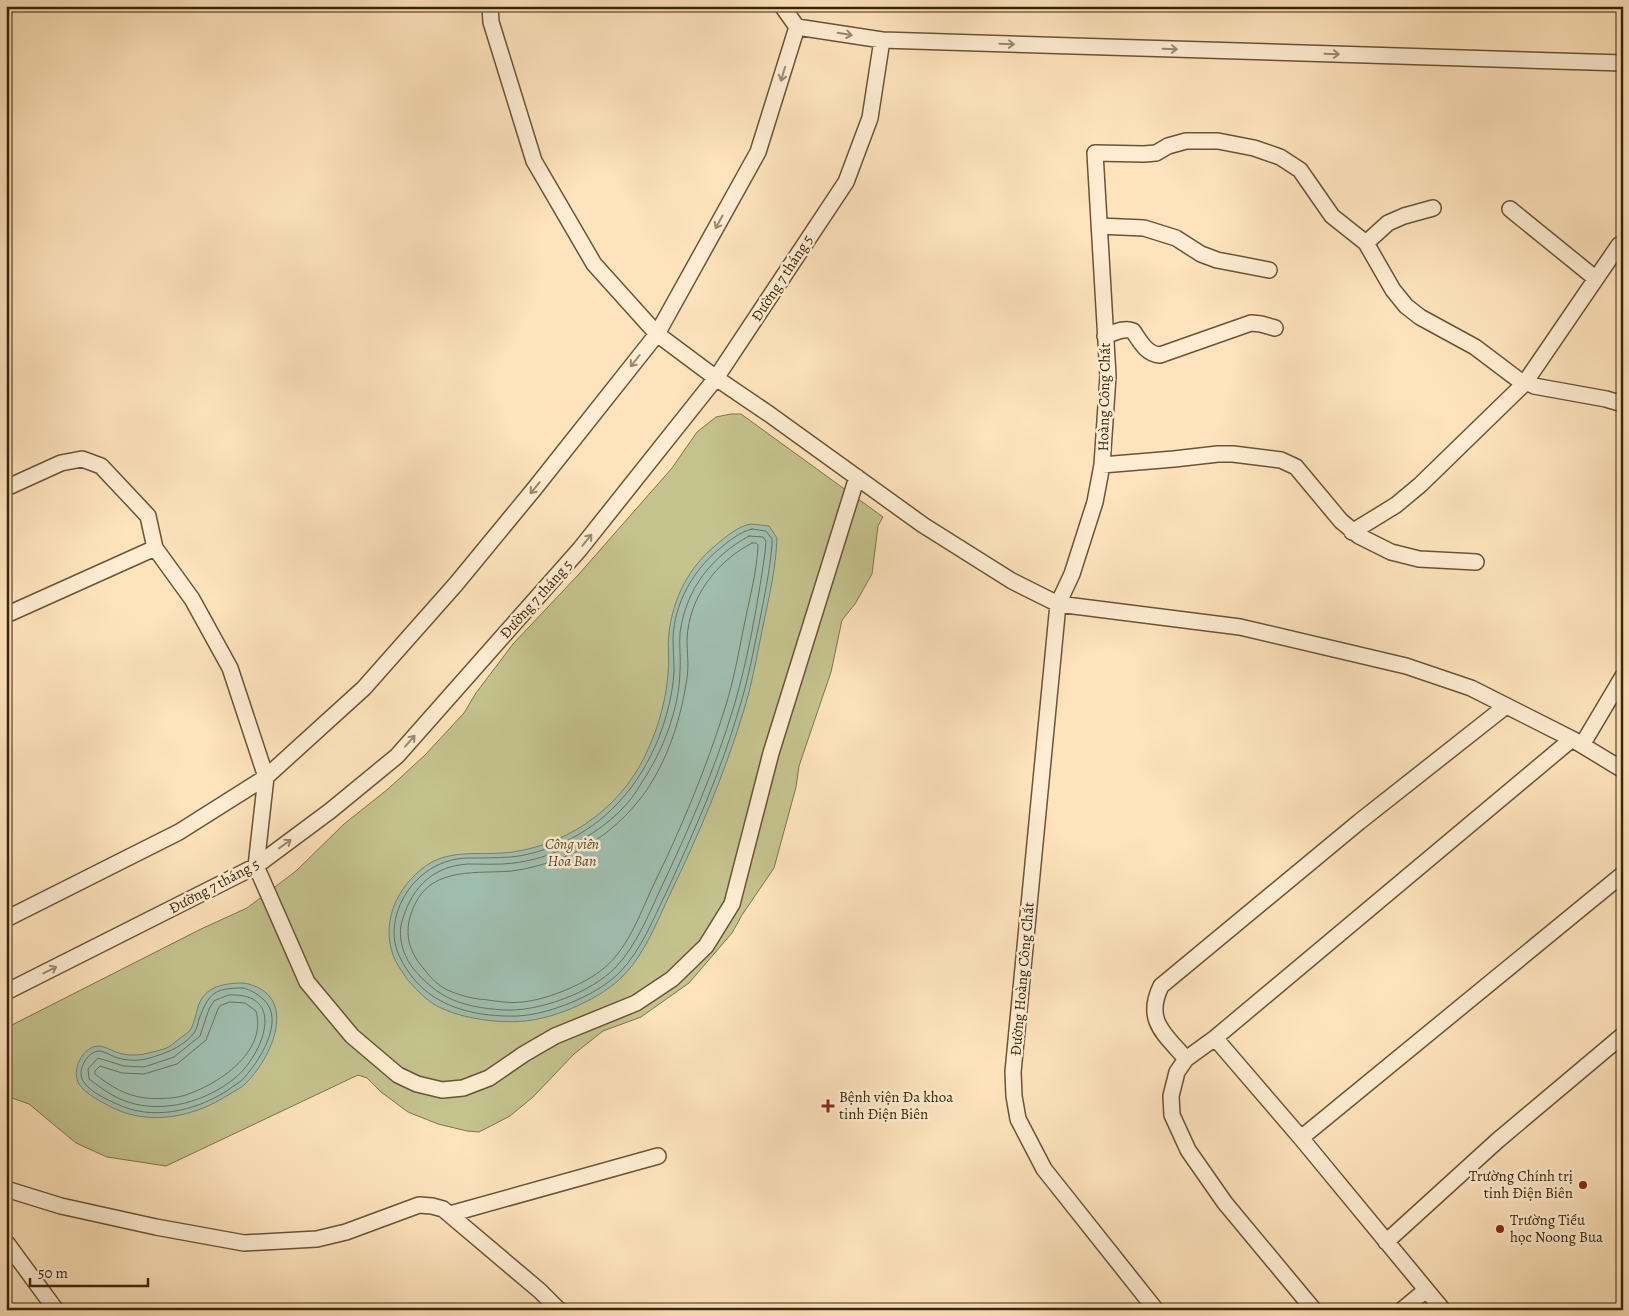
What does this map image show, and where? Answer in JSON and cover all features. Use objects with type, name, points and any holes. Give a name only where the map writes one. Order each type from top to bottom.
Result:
[{"type":"street","points":[[490,6],[491,22],[534,161],[594,264],[657,334],[923,525],[1012,581],[1058,604],[1240,627],[1406,666],[1472,688],[1577,742],[1623,770]]},
{"type":"street","points":[[782,6],[797,27],[882,40],[1623,63]]},
{"type":"street","points":[[6,919],[179,832],[266,777],[371,680],[456,584],[523,503],[657,334],[758,152],[797,27]]},
{"type":"street","name":"Đường 7 tháng 5","points":[[6,992],[256,866],[330,811],[397,756],[580,549],[716,378],[846,182],[870,118],[882,40]]},
{"type":"street","name":"Hoàng Công Chất","points":[[1058,604],[1072,574],[1095,502],[1102,465],[1108,376],[1095,153],[1156,153],[1168,146],[1186,141],[1218,141],[1254,148],[1280,157],[1300,170],[1332,216],[1366,243]]},
{"type":"street","points":[[1433,208],[1404,216],[1388,223],[1366,243],[1393,290],[1406,306],[1420,317],[1475,347],[1524,383],[1623,404]]},
{"type":"street","points":[[1510,208],[1596,278]]},
{"type":"street","points":[[1099,226],[1144,228],[1176,238],[1201,254],[1217,260],[1269,270]]},
{"type":"street","points":[[1352,532],[1396,505],[1420,485],[1524,383],[1619,246]]},
{"type":"street","points":[[1105,336],[1129,329],[1133,331],[1148,351],[1160,355],[1251,323],[1275,328]]},
{"type":"street","points":[[1102,465],[1218,454],[1281,460],[1296,467],[1352,532],[1391,552],[1420,559],[1476,562]]},
{"type":"street","points":[[6,488],[61,463],[82,459],[101,466],[148,516],[155,548],[192,599],[230,668],[266,777],[256,866],[307,982],[352,1036],[398,1075],[417,1084],[442,1090],[463,1088],[489,1078],[555,1036],[636,1003],[672,979],[706,946],[732,904],[771,753],[857,477]]},
{"type":"street","points":[[6,616],[155,548]]},
{"type":"street","name":"Đường Hoàng Công Chất","points":[[1058,604],[1013,1072],[1014,1096],[1018,1119],[1044,1169],[1156,1310]]},
{"type":"street","points":[[1314,1310],[1225,1202],[1188,1150],[1172,1114],[1171,1096],[1177,1072],[1186,1059],[1215,1038],[1577,742],[1623,676]]},
{"type":"street","points":[[1186,1059],[1161,1030],[1154,1015],[1155,1000],[1162,986],[1360,822],[1506,706]]},
{"type":"street","points":[[1301,1138],[1623,874]]},
{"type":"street","points":[[1386,1242],[1497,1141],[1623,1035]]},
{"type":"street","points":[[1215,1038],[1301,1138],[1443,1310]]},
{"type":"street","points":[[450,1214],[658,1156]]},
{"type":"street","points":[[6,1189],[61,1206],[156,1227],[244,1243],[318,1239],[346,1232],[420,1205],[432,1206],[443,1209],[450,1214],[540,1291],[559,1310]]},
{"type":"street","points":[[6,1242],[56,1310]]},
{"type":"street","points":[[1402,1310],[1426,1290]]},
{"type":"green space","name":"Công viên Hoa Ban","points":[[741,414],[883,517],[878,526],[872,574],[855,604],[842,620],[831,672],[799,766],[796,787],[774,868],[732,933],[689,983],[641,1017],[603,1031],[574,1054],[533,1097],[510,1116],[479,1132],[438,1124],[408,1112],[381,1092],[367,1078],[358,1075],[166,1166],[107,1157],[76,1143],[29,1104],[6,1096],[6,1028],[201,929],[247,908],[296,871],[344,824],[388,789],[425,755],[464,713],[476,693],[513,644],[579,574],[672,468],[697,432],[716,417]]},
{"type":"water","points":[[751,524],[769,526],[777,538],[772,582],[749,692],[728,759],[710,804],[656,925],[639,956],[624,975],[604,991],[578,1006],[538,1019],[514,1022],[490,1021],[452,1013],[432,1003],[407,979],[393,955],[389,928],[391,915],[402,890],[411,879],[432,862],[461,854],[513,852],[556,840],[576,830],[612,802],[639,767],[656,730],[667,683],[669,664],[668,638],[671,620],[684,584],[698,563],[716,545],[737,529]]},
{"type":"water","points":[[244,983],[262,989],[272,1000],[276,1013],[276,1028],[264,1060],[254,1074],[238,1089],[201,1109],[186,1114],[157,1118],[127,1114],[113,1108],[89,1094],[79,1084],[76,1073],[77,1067],[83,1055],[92,1047],[101,1046],[119,1053],[131,1055],[166,1048],[191,1029],[198,1007],[205,994],[223,985]]},
{"type":"place","name":"Bệnh viện Đa khoa tỉnh Điện Biên","points":[[828,1106]]},
{"type":"place","name":"Trường Chính trị tỉnh Điện Biên","points":[[1583,1185]]},
{"type":"place","name":"Trường Tiểu học Noong Bua","points":[[1500,1229]]}]
